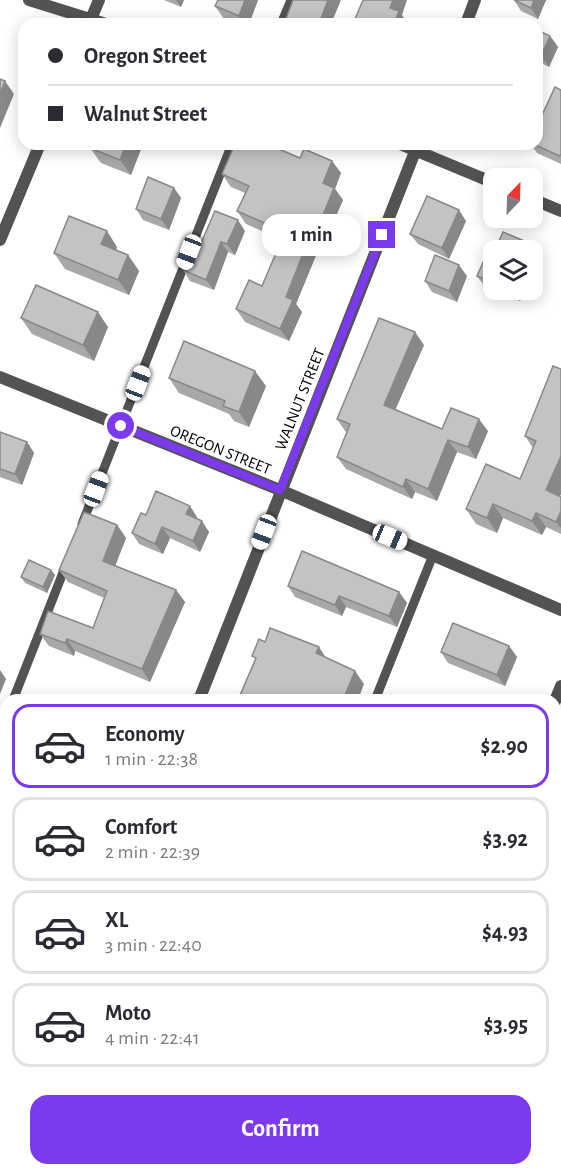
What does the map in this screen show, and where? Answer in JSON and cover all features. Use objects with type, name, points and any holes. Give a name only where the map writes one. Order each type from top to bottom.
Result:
[{"type":"street","points":[[29,0],[81,18]]},
{"type":"street","points":[[91,18],[99,0]]},
{"type":"street","points":[[468,18],[476,0]]},
{"type":"street","points":[[0,240],[38,150]]},
{"type":"street","name":"WALNUT STREET","points":[[201,694],[416,150]]},
{"type":"street","points":[[423,150],[483,178]]},
{"type":"street","points":[[543,204],[561,211]]},
{"type":"street","name":"OREGON STREET","points":[[0,377],[280,490],[561,610]]},
{"type":"lane","points":[[284,18],[291,0]]},
{"type":"lane","points":[[78,536],[230,150]]},
{"type":"lane","points":[[377,694],[433,555]]},
{"type":"lane","points":[[15,694],[69,558]]},
{"type":"building","points":[[218,0],[245,0],[239,16],[215,6]]},
{"type":"building","points":[[293,0],[328,0],[321,18],[286,18]]},
{"type":"building","points":[[363,0],[393,0],[390,8],[399,11],[396,18],[356,18]]},
{"type":"building","points":[[514,0],[534,0],[531,8]]},
{"type":"building","points":[[543,33],[550,36],[543,52]]},
{"type":"building","points":[[0,79],[5,81],[0,94]]},
{"type":"building","points":[[555,87],[561,90],[560,156],[543,148],[543,113]]},
{"type":"building","points":[[95,150],[124,150],[120,160]]},
{"type":"building","points":[[232,150],[281,150],[300,158],[304,150],[306,150],[332,161],[323,183],[334,188],[321,220],[317,218],[286,297],[293,300],[280,329],[236,309],[249,280],[262,286],[285,232],[237,211],[249,186],[222,174]]},
{"type":"building","points":[[148,177],[174,188],[161,219],[136,209]]},
{"type":"building","points":[[427,196],[459,210],[442,248],[410,234]]},
{"type":"building","points":[[215,211],[238,220],[227,244],[221,242],[206,280],[183,270],[191,247],[198,250]]},
{"type":"building","points":[[69,216],[107,231],[101,244],[128,255],[118,280],[54,253]]},
{"type":"building","points":[[503,232],[522,240],[499,240]]},
{"type":"building","points":[[435,255],[459,265],[449,291],[425,281]]},
{"type":"building","points":[[483,262],[483,278],[477,276]]},
{"type":"building","points":[[36,285],[98,312],[83,345],[21,318]]},
{"type":"building","points":[[379,318],[415,332],[384,405],[442,429],[451,408],[479,419],[468,447],[448,440],[428,489],[406,479],[403,487],[337,457],[350,424],[337,419]]},
{"type":"building","points":[[184,341],[255,371],[239,412],[223,406],[225,401],[169,378]]},
{"type":"building","points":[[553,366],[561,369],[561,456],[546,490],[561,497],[561,511],[556,522],[536,513],[532,521],[493,504],[487,518],[466,509],[486,464],[520,479],[536,441],[525,436]]},
{"type":"building","points":[[0,432],[27,442],[15,474],[0,469]]},
{"type":"building","points":[[156,491],[190,506],[186,514],[202,521],[193,541],[162,527],[155,544],[132,533],[141,513],[146,515]]},
{"type":"building","points":[[84,512],[117,525],[103,561],[176,590],[142,669],[67,639],[65,643],[40,634],[48,611],[93,628],[107,591],[59,570]]},
{"type":"building","points":[[302,551],[399,592],[389,616],[339,596],[335,605],[288,586]]},
{"type":"building","points":[[29,560],[51,570],[43,587],[21,577]]},
{"type":"building","points":[[453,623],[509,646],[497,675],[441,652]]},
{"type":"building","points":[[270,628],[319,647],[316,653],[355,671],[345,694],[241,694],[256,658],[252,656],[259,639],[265,642]]},
{"type":"route","points":[[121,426],[280,490],[382,235]]}]
